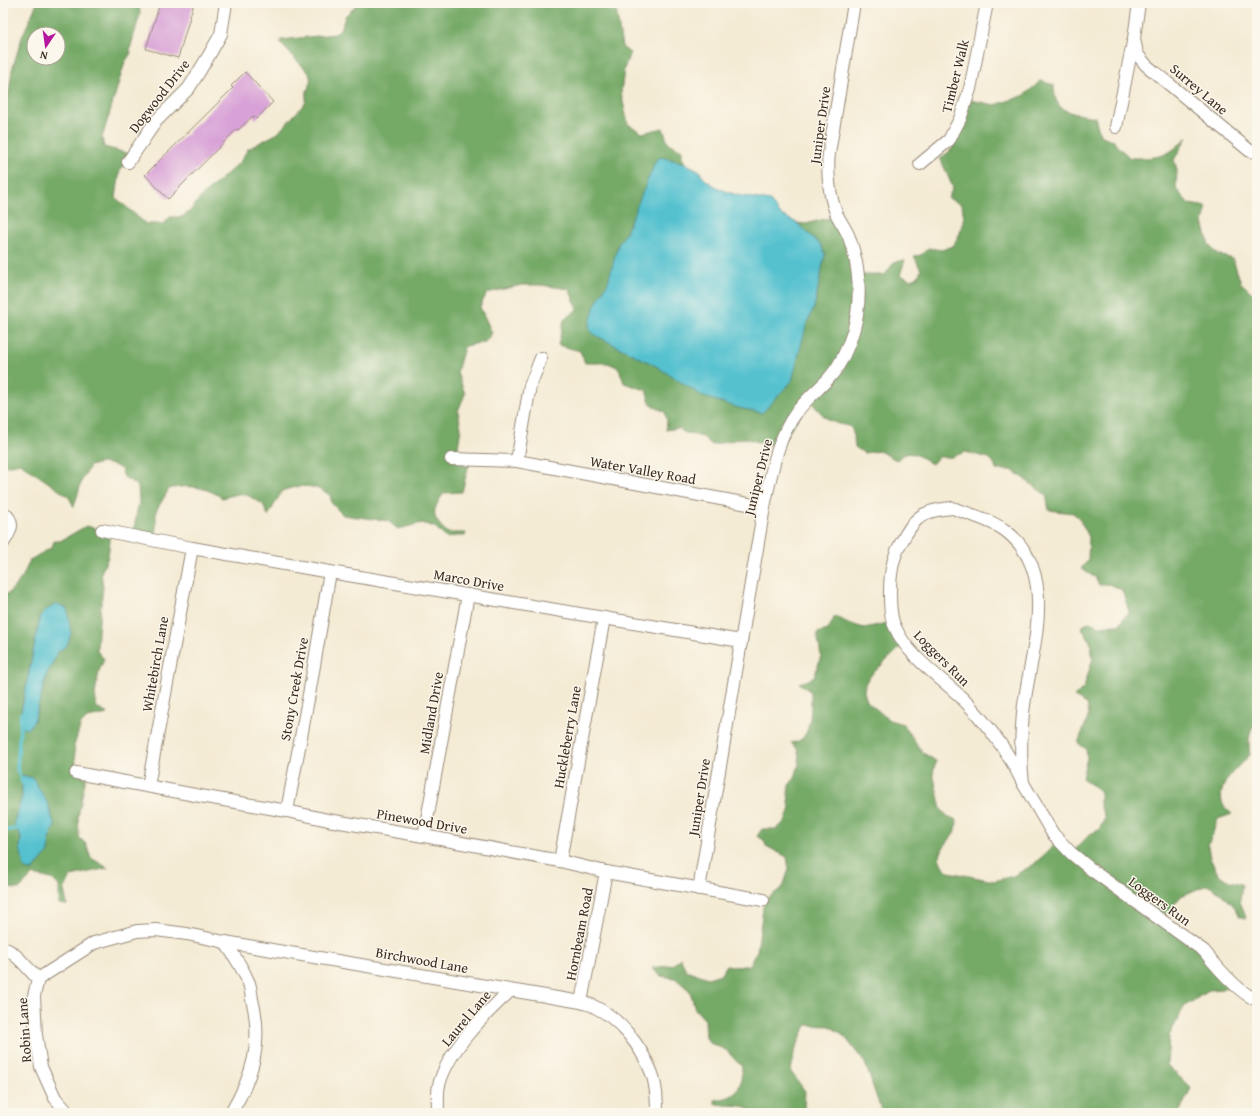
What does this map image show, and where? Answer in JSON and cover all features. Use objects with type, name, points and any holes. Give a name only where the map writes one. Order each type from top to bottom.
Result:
[{"type":"street","name":"Dogwood Drive","points":[[128,162],[156,121],[189,88],[221,34],[226,3]]},
{"type":"street","name":"Juniper Drive","points":[[699,888],[740,641],[764,507],[776,453],[785,431],[796,413],[830,376],[842,357],[853,334],[857,315],[859,279],[848,236],[837,214],[827,170],[854,3]]},
{"type":"street","name":"Timber Walk","points":[[920,164],[949,140],[960,119],[970,89],[987,3]]},
{"type":"street","name":"Surrey Lane","points":[[1116,127],[1134,38],[1139,3]]},
{"type":"street","name":"Surrey Lane","points":[[1134,38],[1138,54],[1146,65],[1254,152],[1257,163]]},
{"type":"street","points":[[451,459],[517,462],[530,386],[541,358]]},
{"type":"street","name":"Water Valley Road","points":[[517,462],[764,507]]},
{"type":"street","name":"Loggers Run","points":[[1023,783],[1020,766],[1023,713],[1039,614],[1037,584],[1030,562],[1021,545],[1006,531],[989,521],[953,508],[936,510],[922,514],[908,528],[897,549],[890,582],[890,604],[894,626],[903,641],[914,655],[961,698],[981,720],[1000,744],[1016,769],[1023,783],[1053,834],[1071,853],[1204,951],[1217,967],[1239,988],[1257,1000]]},
{"type":"street","points":[[3,512],[10,521],[11,526],[10,532],[3,543]]},
{"type":"street","name":"Marco Drive","points":[[102,530],[192,548],[740,641]]},
{"type":"street","name":"Whitebirch Lane","points":[[148,786],[192,548]]},
{"type":"street","name":"Stony Creek Drive","points":[[287,811],[330,572]]},
{"type":"street","name":"Midland Drive","points":[[424,836],[468,595]]},
{"type":"street","name":"Huckleberry Lane","points":[[560,862],[604,618]]},
{"type":"street","name":"Pinewood Drive","points":[[76,773],[287,811],[328,820],[424,836],[606,872],[763,900]]},
{"type":"street","name":"Hornbeam Road","points":[[581,1002],[606,872]]},
{"type":"street","name":"Birchwood Lane","points":[[117,936],[136,931],[156,930],[187,934],[225,942],[581,1002],[594,1006],[610,1016],[627,1032],[640,1051],[651,1071],[657,1113]]},
{"type":"street","name":"Robin Lane","points":[[68,1113],[55,1098],[41,1068],[36,1035],[34,996],[38,979],[94,944],[117,936]]},
{"type":"street","points":[[225,942],[237,959],[249,983],[257,1031],[255,1055],[250,1075],[242,1094],[231,1113]]},
{"type":"street","points":[[3,948],[15,955],[38,979]]},
{"type":"street","name":"Laurel Lane","points":[[438,1113],[439,1086],[448,1064],[481,1018],[510,991]]},
{"type":"green space","points":[[37,3],[139,3],[140,14],[130,49],[131,53],[125,62],[102,138],[104,147],[134,155],[120,170],[116,198],[146,224],[163,224],[170,217],[182,217],[190,211],[201,197],[240,162],[248,149],[278,133],[306,102],[306,94],[311,81],[309,73],[281,44],[281,40],[335,34],[342,27],[345,16],[355,7],[356,3],[615,3],[622,47],[630,53],[624,69],[621,93],[628,124],[642,133],[663,128],[668,143],[682,150],[682,157],[685,163],[661,157],[799,341],[814,308],[825,254],[821,245],[797,223],[806,224],[836,216],[859,275],[885,275],[894,262],[905,260],[900,275],[911,280],[918,277],[921,270],[914,256],[921,255],[928,248],[942,250],[953,246],[959,236],[964,219],[962,205],[948,198],[953,188],[941,158],[952,149],[964,121],[970,100],[995,105],[1023,96],[1041,81],[1054,85],[1057,102],[1061,107],[1071,113],[1095,117],[1100,135],[1114,141],[1116,145],[1130,158],[1156,157],[1168,153],[1187,137],[1174,160],[1177,170],[1176,189],[1189,204],[1207,207],[1203,222],[1209,245],[1217,254],[1233,259],[1241,283],[1257,297],[1257,721],[1249,737],[1250,755],[1230,776],[1221,795],[1222,802],[1232,814],[1218,819],[1208,846],[1210,858],[1218,874],[1229,881],[1242,884],[1240,901],[1246,918],[1240,917],[1235,907],[1226,898],[1207,885],[1181,896],[1162,920],[1205,952],[1234,988],[1209,990],[1184,1007],[1169,1036],[1167,1065],[1191,1088],[1180,1111],[1175,1113],[882,1113],[865,1063],[845,1037],[830,1026],[806,1025],[794,1053],[791,1072],[805,1091],[805,1113],[756,1113],[741,1106],[715,1104],[715,1100],[729,1097],[737,1091],[741,1081],[742,1067],[726,1050],[710,1043],[706,1038],[705,1020],[695,1009],[690,991],[675,978],[661,976],[652,968],[673,965],[680,958],[686,970],[708,978],[721,974],[727,965],[738,967],[749,965],[757,951],[764,901],[783,887],[789,869],[787,857],[766,846],[764,840],[757,836],[762,829],[777,829],[786,820],[790,808],[788,794],[789,785],[795,778],[799,764],[798,749],[791,743],[798,741],[804,736],[809,725],[811,711],[811,692],[799,683],[809,680],[815,675],[821,656],[817,633],[828,630],[835,616],[848,623],[864,628],[892,622],[904,644],[869,677],[865,684],[864,692],[867,701],[889,720],[903,724],[923,753],[936,761],[933,773],[941,809],[947,816],[957,820],[956,831],[943,848],[939,858],[942,865],[949,872],[994,881],[1013,876],[1033,865],[1058,842],[1072,853],[1090,834],[1099,830],[1105,818],[1100,805],[1100,791],[1082,778],[1087,758],[1086,749],[1078,743],[1089,715],[1087,704],[1074,697],[1084,687],[1093,658],[1090,641],[1081,627],[1089,622],[1099,626],[1119,625],[1129,611],[1122,590],[1110,584],[1099,585],[1096,578],[1081,569],[1088,560],[1089,537],[1079,518],[1073,513],[1049,510],[1046,495],[1012,470],[996,470],[994,463],[989,458],[965,452],[952,457],[938,457],[932,464],[910,453],[897,460],[879,451],[864,453],[855,447],[853,432],[850,427],[831,421],[810,401],[779,447],[743,438],[712,445],[703,437],[683,432],[679,428],[666,430],[667,421],[665,412],[651,405],[646,390],[624,383],[619,368],[608,363],[585,363],[580,351],[558,345],[564,320],[578,309],[569,289],[541,285],[521,285],[487,293],[480,307],[492,333],[485,342],[464,347],[457,372],[465,394],[458,411],[461,428],[457,453],[470,459],[462,492],[444,493],[437,505],[435,514],[438,523],[448,533],[466,533],[465,536],[446,538],[435,527],[422,523],[398,529],[388,521],[343,515],[332,504],[330,495],[324,491],[307,486],[295,487],[282,491],[268,516],[263,504],[247,495],[238,494],[222,498],[204,489],[183,487],[169,489],[156,511],[156,540],[133,534],[139,501],[138,486],[124,477],[121,469],[114,465],[101,463],[90,466],[82,480],[74,507],[69,497],[20,463],[6,466],[3,464],[3,132],[12,70],[26,28],[26,66],[66,66],[66,26],[27,26]]},
{"type":"green space","points":[[86,526],[111,532],[108,557],[101,573],[103,587],[97,651],[104,659],[99,671],[95,694],[97,708],[108,714],[87,718],[81,724],[74,746],[77,772],[86,777],[78,817],[79,837],[86,844],[91,858],[108,868],[71,876],[64,890],[67,905],[59,904],[59,886],[52,879],[33,875],[19,889],[6,888],[7,878],[3,867],[3,596],[10,592],[23,576],[30,560],[52,547],[54,541],[60,541]],"holes":[[[40,617],[67,645],[58,652],[47,674],[34,721],[21,728],[21,712]],[[22,775],[33,779],[48,804],[55,826],[49,839],[49,852],[20,847],[21,837],[14,823],[22,797]]]},
{"type":"water","points":[[661,157],[685,163],[700,171],[706,180],[711,184],[724,190],[737,195],[770,201],[781,215],[797,223],[821,245],[825,254],[814,308],[806,326],[792,381],[762,413],[739,408],[704,397],[656,366],[591,333],[589,326],[595,305],[608,282],[618,245],[626,232],[656,160]]},
{"type":"water","points":[[57,604],[67,608],[71,634],[67,645],[58,652],[47,674],[34,721],[28,729],[21,728],[21,712],[40,617],[45,611]]},
{"type":"water","points":[[22,775],[33,778],[48,804],[55,826],[49,839],[49,852],[32,871],[24,868],[20,847],[21,837],[14,823],[22,797]]},
{"type":"building","points":[[160,3],[194,3],[178,58],[146,49]]},
{"type":"building","points":[[245,72],[273,102],[256,119],[253,116],[238,130],[237,129],[168,199],[145,175],[233,88],[231,86]]},
{"type":"waterway","points":[[21,713],[17,769],[23,784]]},
{"type":"waterway","points":[[3,831],[20,828]]}]
